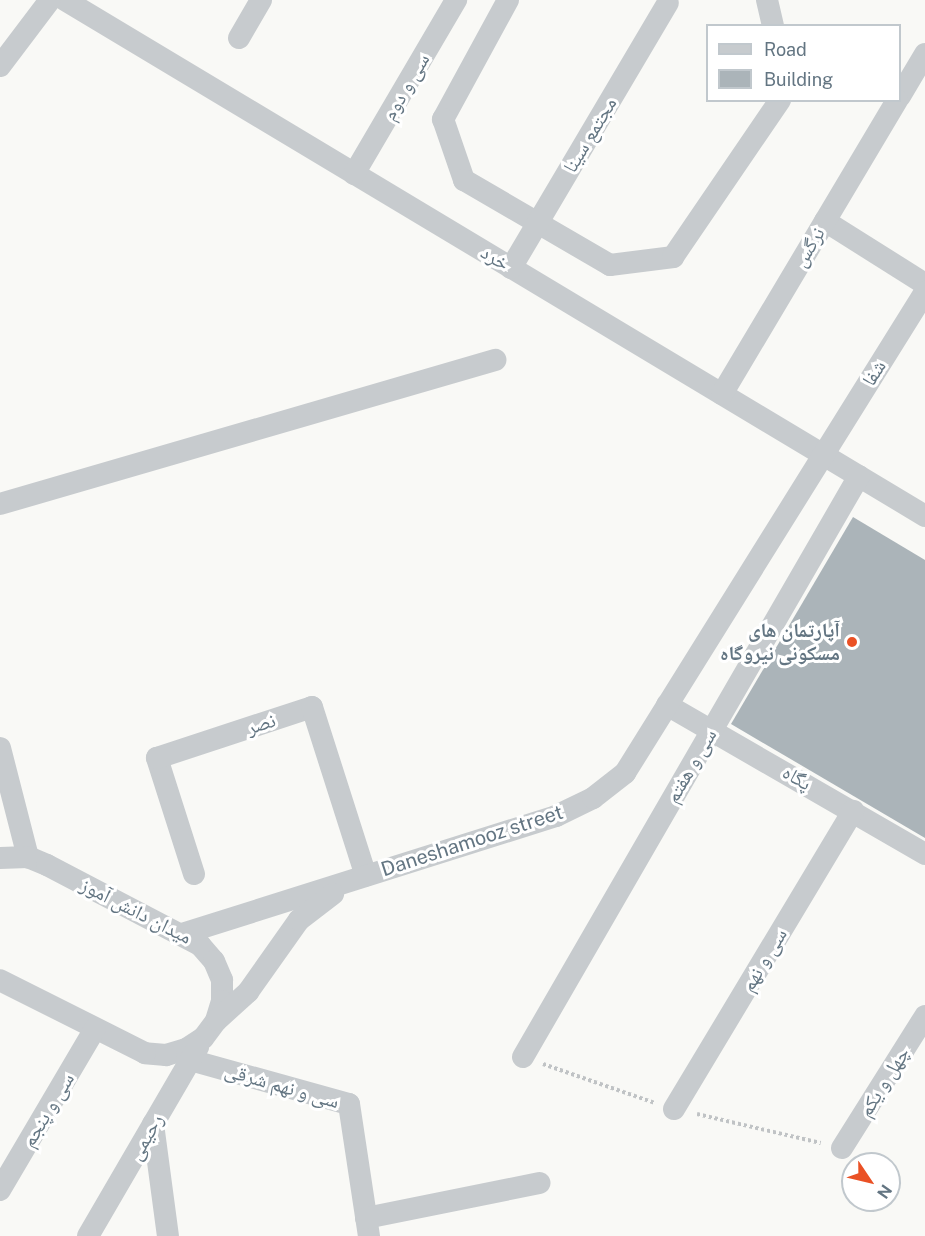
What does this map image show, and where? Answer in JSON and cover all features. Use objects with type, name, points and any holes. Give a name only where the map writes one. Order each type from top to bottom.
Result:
[{"type":"street","points":[[0,66],[62,0]]},
{"type":"street","name":"خرد","points":[[62,0],[925,516]]},
{"type":"street","points":[[239,38],[261,0]]},
{"type":"street","name":"سی و دوم","points":[[354,174],[456,0]]},
{"type":"street","points":[[508,0],[443,119],[464,180],[536,225],[610,265],[673,257],[779,102]]},
{"type":"street","points":[[767,0],[773,24]]},
{"type":"street","name":"مجتمع سینا","points":[[511,268],[668,3]]},
{"type":"street","points":[[901,94],[925,54]]},
{"type":"street","name":"نرگس","points":[[722,394],[896,102]]},
{"type":"street","points":[[825,221],[925,284]]},
{"type":"street","name":"شفا","points":[[824,455],[925,292]]},
{"type":"street","points":[[0,504],[495,360]]},
{"type":"street","name":"Daneshamooz street","points":[[182,934],[556,816],[592,798],[625,773],[824,455]]},
{"type":"street","name":"سی و هفتم","points":[[523,1057],[859,476]]},
{"type":"street","name":"پگاه","points":[[667,705],[712,728],[925,854]]},
{"type":"street","name":"نصر","points":[[194,874],[157,758],[312,707],[366,876]]},
{"type":"street","points":[[0,748],[28,857]]},
{"type":"street","name":"سی و نهم","points":[[674,1109],[853,812]]},
{"type":"street","name":"میدان دانش آموز","points":[[0,858],[28,857],[200,945],[218,970],[222,1001],[210,1029]]},
{"type":"street","name":"Daneshamooz street","points":[[210,1029],[248,992],[299,920],[318,902],[366,876]]},
{"type":"street","points":[[0,980],[145,1053],[155,1054],[186,1049],[210,1029]]},
{"type":"street","name":"چهل و یکم","points":[[842,1148],[925,1016]]},
{"type":"street","name":"سی و پنجم","points":[[0,1190],[95,1029]]},
{"type":"street","name":"رحیمی","points":[[88,1236],[210,1029]]},
{"type":"street","name":"سی و نهم شرقی","points":[[190,1060],[349,1104],[368,1227]]},
{"type":"street","points":[[153,1124],[168,1236]]},
{"type":"street","points":[[368,1227],[540,1183]]},
{"type":"building","name":"آپارتمان های مسکونی نیروگاه","points":[[853,517],[925,560],[925,838],[731,724]]},
{"type":"place","name":"آپارتمان های مسکونی نیروگاه","points":[[852,642]]}]
